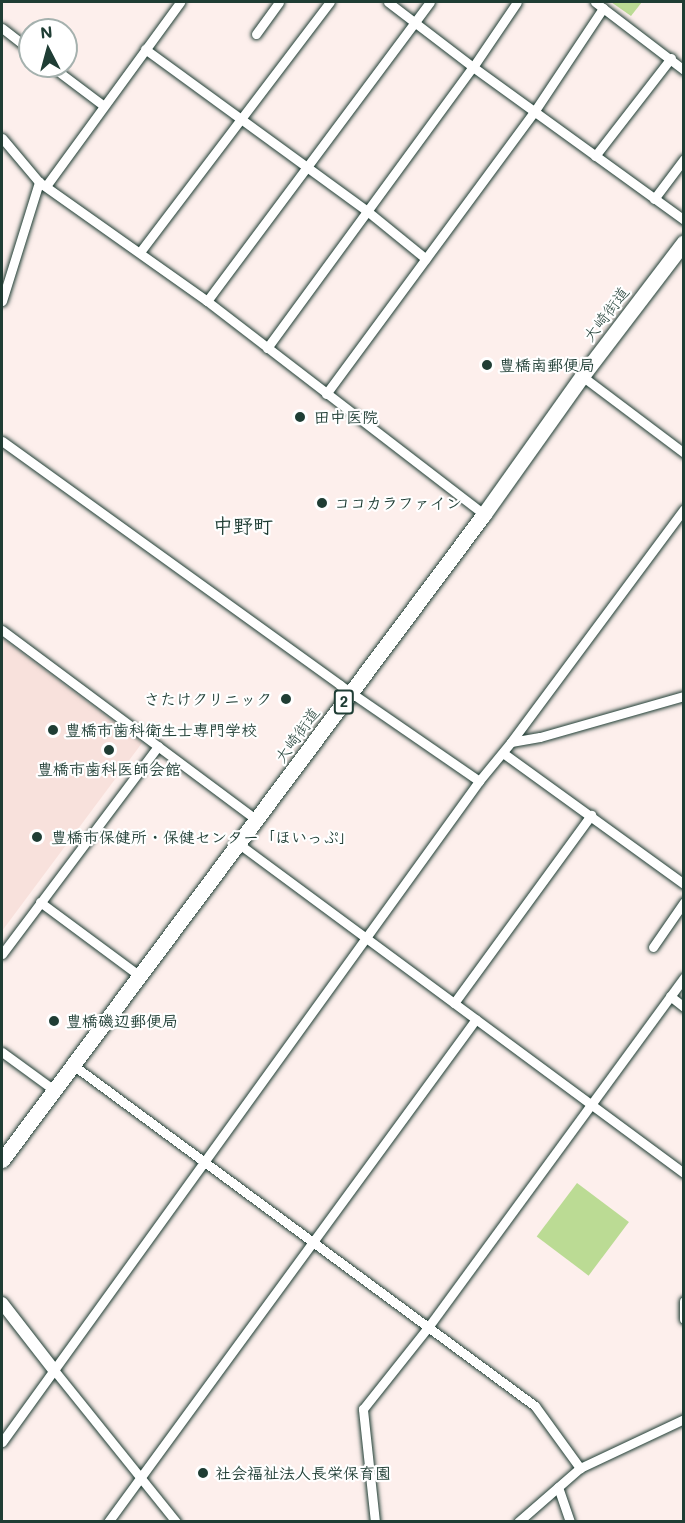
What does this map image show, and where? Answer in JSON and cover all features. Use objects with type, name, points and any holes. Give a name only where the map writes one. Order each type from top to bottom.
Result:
[{"type":"main road","name":"大崎街道","points":[[2,1160],[484,514],[582,376],[684,242]]},
{"type":"street","points":[[2,301],[42,184],[104,106],[180,2]]},
{"type":"street","points":[[255,34],[279,2]]},
{"type":"street","points":[[140,252],[330,2]]},
{"type":"street","points":[[388,2],[534,112],[684,220]]},
{"type":"street","points":[[207,302],[430,2]]},
{"type":"street","points":[[267,348],[473,67],[517,2]]},
{"type":"street","points":[[595,2],[684,70]]},
{"type":"street","points":[[326,394],[534,112],[603,8]]},
{"type":"street","points":[[2,28],[18,41]]},
{"type":"street","points":[[145,49],[366,210],[426,259]]},
{"type":"street","points":[[670,58],[684,63]]},
{"type":"street","points":[[595,156],[670,58]]},
{"type":"street","points":[[67,78],[104,106]]},
{"type":"street","points":[[2,138],[42,184],[207,302],[484,514]]},
{"type":"street","points":[[654,199],[684,159]]},
{"type":"street","points":[[582,376],[684,453]]},
{"type":"street","points":[[2,441],[351,692],[479,781]]},
{"type":"street","points":[[2,1442],[479,781],[503,753],[684,509]]},
{"type":"street","points":[[2,630],[257,820]]},
{"type":"street","points":[[511,742],[540,737],[684,696]]},
{"type":"street","points":[[2,954],[158,746]]},
{"type":"street","points":[[503,753],[684,884]]},
{"type":"street","points":[[454,1003],[591,815]]},
{"type":"street","points":[[239,844],[684,1173]]},
{"type":"street","points":[[40,902],[140,976]]},
{"type":"street","points":[[653,947],[684,902]]},
{"type":"street","points":[[375,1521],[363,1409],[429,1326],[684,977]]},
{"type":"street","points":[[670,996],[684,1007]]},
{"type":"street","points":[[108,1521],[476,1019]]},
{"type":"street","points":[[2,1052],[54,1090]]},
{"type":"street","points":[[74,1065],[203,1162],[314,1240],[535,1406],[580,1467]]},
{"type":"street","points":[[684,1301],[684,1319]]},
{"type":"street","points":[[2,1303],[138,1478],[176,1521]]},
{"type":"street","points":[[518,1521],[580,1467],[684,1419]]},
{"type":"street","points":[[558,1487],[570,1521]]},
{"type":"shaded area","name":"豊橋市保健所・保健センター「ほいっぷ」","points":[[2,638],[142,743],[2,931]]},
{"type":"green space","points":[[611,2],[642,2],[631,16]]},
{"type":"green space","points":[[577,1183],[629,1222],[589,1276],[537,1237]]},
{"type":"place","name":"豊橋南郵便局","points":[[487,365]]},
{"type":"place","name":"田中医院","points":[[300,417]]},
{"type":"place","name":"ココカラファイン","points":[[322,503]]},
{"type":"place","name":"さたけクリニック","points":[[286,699]]},
{"type":"place","name":"豊橋市歯科衛生士専門学校","points":[[53,730]]},
{"type":"place","name":"豊橋市歯科医師会館","points":[[109,750]]},
{"type":"place","name":"豊橋市保健所・保健センター「ほいっぷ」","points":[[37,837]]},
{"type":"place","name":"豊橋磯辺郵便局","points":[[54,1021]]},
{"type":"place","name":"社会福祉法人長栄保育園","points":[[203,1473]]},
{"type":"district","name":"中野町","points":[[243,525]]}]
